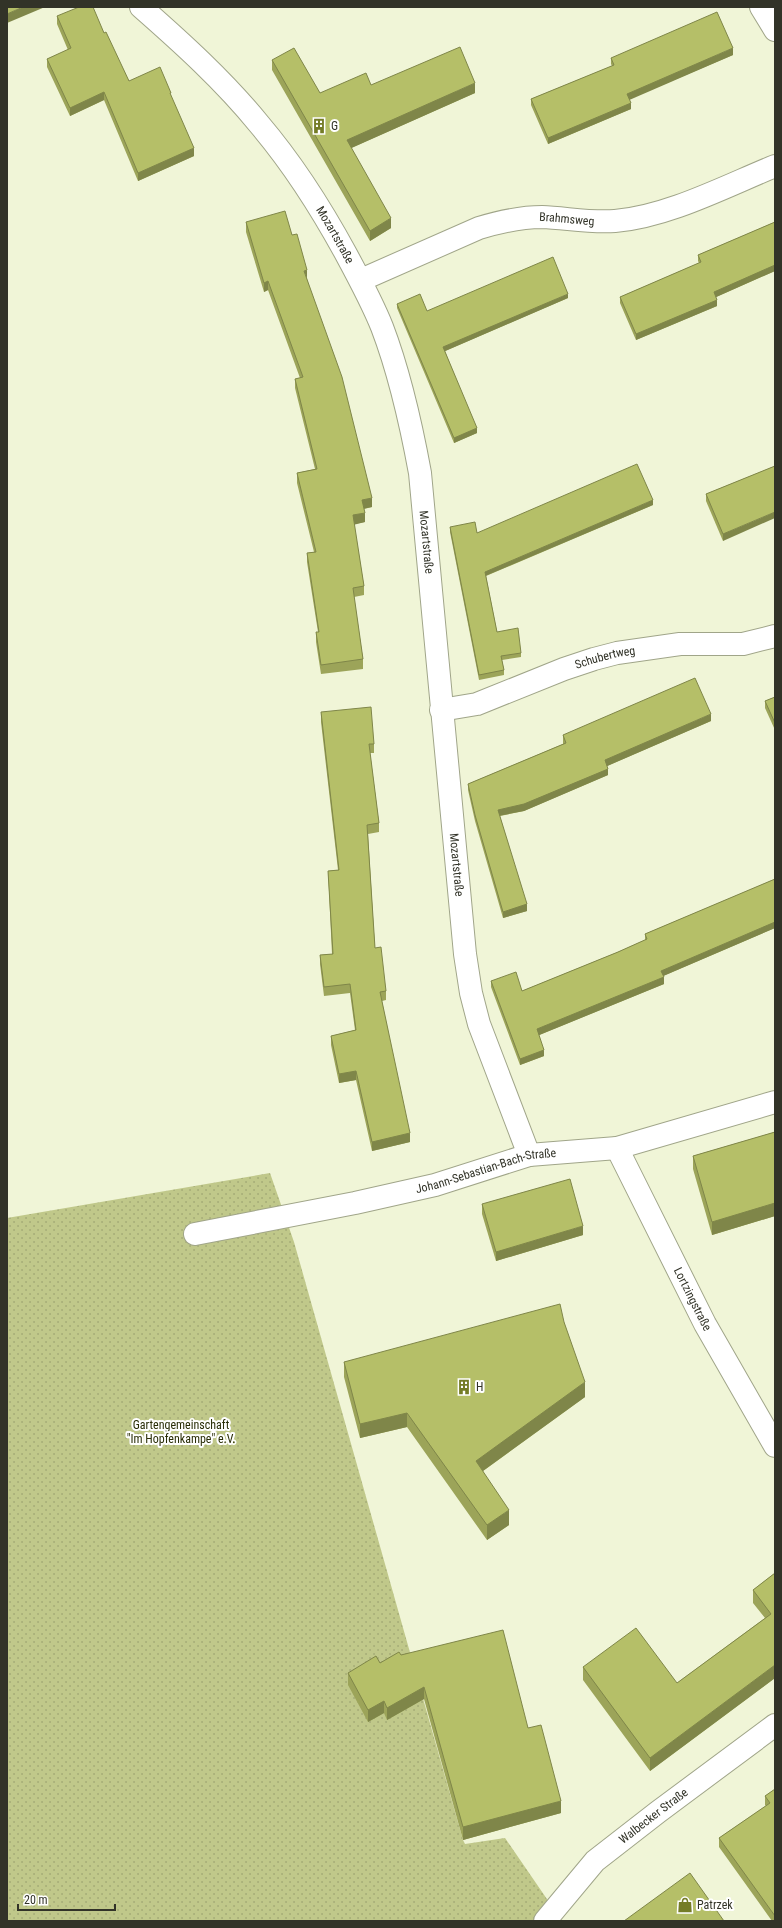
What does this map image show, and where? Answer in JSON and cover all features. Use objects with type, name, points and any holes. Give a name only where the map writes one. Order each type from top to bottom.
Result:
[{"type":"street","name":"Mozartstraße","points":[[141,7],[185,46],[259,123],[309,189],[360,280],[382,327],[410,418],[420,473],[441,710],[465,954],[471,993],[479,1024],[529,1155]]},
{"type":"street","points":[[761,7],[775,30]]},
{"type":"street","name":"Brahmsweg","points":[[360,280],[495,223],[540,217],[614,221],[649,215],[775,166]]},
{"type":"street","name":"Schubertweg","points":[[441,710],[477,704],[564,669],[612,654],[680,644],[743,644],[775,636]]},
{"type":"street","name":"Johann-Sebastian-Bach-Straße","points":[[195,1234],[355,1203],[435,1185],[529,1155],[617,1148],[775,1102]]},
{"type":"street","name":"Lortzingstraße","points":[[617,1148],[704,1324],[775,1446]]},
{"type":"street","name":"Walbecker Straße","points":[[545,1921],[594,1862],[775,1725]]},
{"type":"green space","name":"Gartengemeinschaft \"Im Hopfenkampe\" e.V.","points":[[270,1173],[294,1242],[463,1840],[465,1844],[505,1838],[562,1921],[7,1921],[7,1218]]},
{"type":"building","points":[[7,7],[23,7],[7,14]]},
{"type":"building","points":[[79,7],[93,7],[104,33],[106,32],[129,81],[160,67],[194,148],[138,173],[104,92],[70,108],[47,59],[71,48],[57,16]]},
{"type":"building","points":[[717,12],[733,48],[627,94],[631,103],[548,138],[531,99],[614,65],[611,58]]},
{"type":"building","points":[[460,47],[475,83],[347,140],[391,218],[370,231],[272,60],[294,48],[320,93],[366,73],[371,85]]},
{"type":"building","points":[[285,211],[292,235],[297,234],[307,270],[304,271],[342,377],[372,498],[362,500],[365,513],[353,515],[364,586],[353,588],[363,659],[321,665],[316,632],[319,632],[307,553],[316,552],[297,473],[317,469],[295,379],[303,377],[268,281],[264,283],[246,222]]},
{"type":"building","points":[[775,222],[775,265],[714,292],[717,300],[636,334],[620,297],[701,262],[698,255]]},
{"type":"building","points":[[553,257],[568,294],[443,347],[477,428],[454,438],[397,304],[420,294],[427,311]]},
{"type":"building","points":[[637,464],[653,500],[485,572],[497,632],[518,628],[521,653],[501,656],[504,670],[479,675],[450,527],[475,522],[477,533]]},
{"type":"building","points":[[775,466],[775,512],[723,534],[706,494]]},
{"type":"building","points":[[695,678],[711,714],[605,760],[608,769],[524,804],[498,810],[527,904],[503,912],[475,815],[468,784],[566,743],[563,735]]},
{"type":"building","points":[[775,697],[775,723],[765,701]]},
{"type":"building","points":[[371,707],[374,744],[369,744],[379,823],[367,825],[375,948],[381,947],[386,991],[380,992],[410,1133],[372,1142],[356,1071],[339,1074],[331,1036],[356,1030],[350,984],[324,987],[320,955],[333,954],[328,871],[339,870],[321,712]]},
{"type":"building","points":[[775,879],[775,922],[661,971],[664,977],[537,1029],[544,1050],[520,1059],[491,981],[516,972],[522,991],[618,952],[647,939],[645,934]]},
{"type":"building","points":[[775,1132],[775,1203],[712,1222],[693,1156]]},
{"type":"building","points":[[570,1179],[583,1226],[496,1252],[482,1204]]},
{"type":"building","name":"H","points":[[560,1304],[564,1322],[585,1382],[476,1461],[509,1510],[487,1525],[407,1413],[360,1424],[344,1362]]},
{"type":"building","points":[[775,1573],[775,1665],[650,1758],[583,1667],[636,1628],[677,1683],[771,1614],[753,1590]]},
{"type":"building","points":[[503,1630],[528,1728],[541,1725],[561,1801],[463,1827],[424,1687],[387,1708],[384,1701],[368,1710],[348,1673],[376,1656],[380,1663],[399,1652],[401,1655]]},
{"type":"building","points":[[775,1789],[775,1916],[719,1838],[770,1803],[765,1796]]},
{"type":"building","points":[[690,1873],[724,1921],[624,1921]]},
{"type":"place","name":"G","points":[[319,126]]},
{"type":"place","name":"H","points":[[464,1387]]},
{"type":"place","name":"Patrzek","points":[[685,1905]]}]
